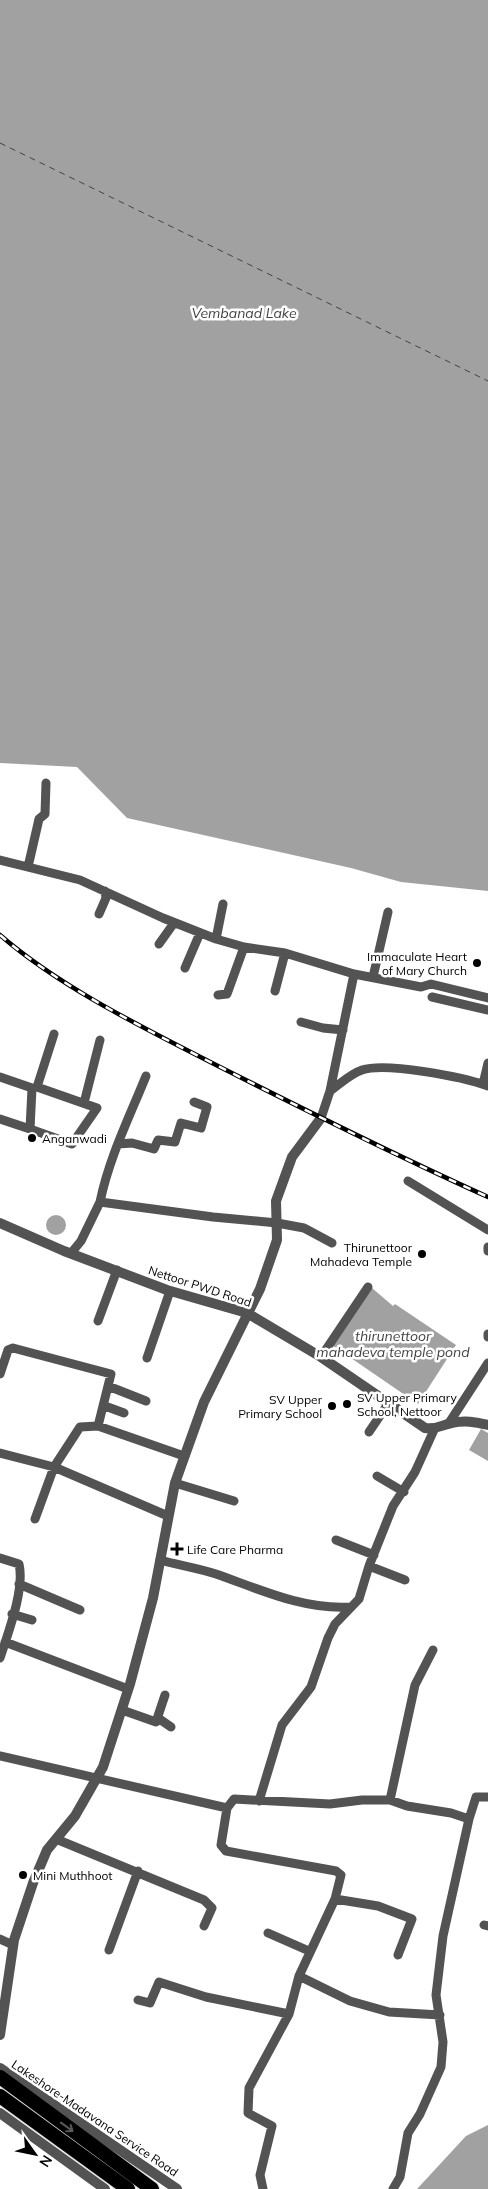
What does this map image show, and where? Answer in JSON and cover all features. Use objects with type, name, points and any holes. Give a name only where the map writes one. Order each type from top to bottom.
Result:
[{"type":"highway","points":[[0,2077],[152,2189]]},
{"type":"highway","points":[[0,2096],[128,2189]]},
{"type":"street","points":[[28,867],[39,819],[45,814],[46,783]]},
{"type":"street","points":[[0,860],[80,880],[174,923],[216,939],[244,947],[285,953],[354,974],[422,987],[432,984],[488,998]]},
{"type":"street","points":[[99,914],[106,898],[105,892]]},
{"type":"street","points":[[216,939],[223,904]]},
{"type":"street","points":[[373,977],[388,912]]},
{"type":"street","points":[[159,944],[174,923]]},
{"type":"street","points":[[185,968],[200,933]]},
{"type":"street","points":[[218,995],[227,994],[244,947]]},
{"type":"street","points":[[275,992],[285,953]]},
{"type":"street","points":[[0,2035],[13,1945],[33,1883],[47,1850],[74,1816],[103,1767],[122,1710],[153,1598],[175,1483],[204,1402],[260,1289],[277,1240],[276,1202],[292,1157],[321,1118],[330,1091],[354,974]]},
{"type":"street","points":[[432,997],[488,1010]]},
{"type":"street","points":[[301,1022],[323,1028],[343,1030]]},
{"type":"street","points":[[30,1129],[35,1087],[54,1034]]},
{"type":"street","points":[[84,1103],[100,1040]]},
{"type":"street","points":[[330,1091],[355,1073],[364,1069],[384,1068],[442,1075],[486,1085],[488,1063]]},
{"type":"street","points":[[72,1252],[81,1241],[100,1202],[118,1144],[146,1076]]},
{"type":"street","points":[[0,1077],[97,1108],[72,1144],[30,1129],[1,1123]]},
{"type":"street","points":[[118,1144],[132,1143],[154,1149],[158,1140],[175,1142],[181,1123],[201,1128],[207,1107],[194,1102]]},
{"type":"street","points":[[408,1181],[488,1230]]},
{"type":"street","points":[[100,1202],[222,1218],[277,1223],[304,1228],[332,1243]]},
{"type":"street","name":"Nettoor PWD Road","points":[[0,1223],[64,1251],[72,1252],[170,1291],[247,1313],[321,1357],[425,1428],[434,1430]]},
{"type":"street","points":[[98,1322],[116,1270]]},
{"type":"street","points":[[321,1357],[368,1287]]},
{"type":"street","points":[[147,1358],[170,1291]]},
{"type":"street","points":[[0,1374],[8,1350],[13,1348],[111,1374],[105,1406],[98,1426]]},
{"type":"street","points":[[449,1423],[488,1363]]},
{"type":"street","points":[[108,1386],[146,1401]]},
{"type":"street","points":[[369,1432],[388,1404]]},
{"type":"street","points":[[105,1406],[124,1413]]},
{"type":"street","points":[[258,1801],[282,1725],[310,1687],[335,1624],[350,1607],[360,1600],[369,1566],[393,1506],[404,1492],[434,1430],[449,1423],[466,1421],[488,1425]]},
{"type":"street","points":[[35,1519],[54,1467],[80,1427],[98,1426],[184,1456]]},
{"type":"street","points":[[0,1453],[54,1467],[168,1516]]},
{"type":"street","points":[[377,1476],[404,1492]]},
{"type":"street","points":[[175,1483],[234,1501]]},
{"type":"street","points":[[336,1540],[374,1556]]},
{"type":"street","points":[[0,1558],[20,1564],[19,1584],[0,1658]]},
{"type":"street","points":[[160,1560],[213,1574],[289,1600],[336,1608],[350,1607]]},
{"type":"street","points":[[369,1566],[405,1580]]},
{"type":"street","points":[[19,1584],[80,1610]]},
{"type":"street","points":[[12,1614],[32,1620]]},
{"type":"street","points":[[4,1642],[128,1689]]},
{"type":"street","points":[[390,1800],[415,1685],[433,1650]]},
{"type":"street","points":[[122,1710],[156,1722],[165,1695]]},
{"type":"street","points":[[158,1718],[171,1727]]},
{"type":"street","points":[[0,1756],[227,1808]]},
{"type":"street","points":[[393,2189],[400,2177],[408,2133],[420,2114],[441,2067],[443,2042],[436,1995],[443,1936],[469,1819],[476,1797],[488,1797]]},
{"type":"street","points":[[263,2189],[260,2175],[272,2126],[248,2113],[249,2088],[289,2014],[299,1976],[309,1951],[335,1899],[342,1874],[336,1871],[226,1851],[221,1845],[227,1808],[234,1799],[330,1804],[362,1800],[390,1800],[408,1806],[451,1813],[469,1819]]},
{"type":"street","points":[[56,1839],[138,1871],[204,1900],[212,1908],[204,1926]]},
{"type":"street","points":[[109,1950],[138,1871]]},
{"type":"street","points":[[335,1899],[378,1906],[412,1919],[398,1955]]},
{"type":"street","points":[[268,1933],[309,1951]]},
{"type":"street","points":[[0,1939],[13,1945]]},
{"type":"street","points":[[299,1976],[350,2001],[389,2012],[440,2015]]},
{"type":"street","points":[[138,2000],[150,2003],[158,1982],[206,1997],[289,2014]]},
{"type":"street","name":"Lakeshore-Madavana Service Road","points":[[0,2068],[176,2189]]},
{"type":"street","points":[[0,2113],[105,2189]]},
{"type":"water","name":"Vembanad Lake","points":[[0,0],[488,0],[488,891],[401,882],[351,868],[127,818],[77,767],[0,763]]},
{"type":"water","points":[[56,1215],[63,1218],[66,1225],[63,1232],[56,1235],[49,1232],[46,1225],[49,1218]]},
{"type":"water","name":"thirunettoor mahadeva temple pond","points":[[372,1288],[393,1306],[395,1304],[456,1345],[418,1404],[332,1345]]},
{"type":"water","points":[[481,1429],[488,1433],[488,1461],[469,1450]]},
{"type":"water","points":[[488,2125],[488,2189],[417,2189],[466,2136]]},
{"type":"ferry route","points":[[0,143],[488,381]]},
{"type":"railway","points":[[0,935],[50,973],[133,1022],[420,1166],[488,1197]]},
{"type":"place","name":"Immaculate Heart of Mary Church","points":[[477,963]]},
{"type":"place","name":"Anganwadi","points":[[32,1138]]},
{"type":"place","name":"Thirunettoor Mahadeva Temple","points":[[422,1254]]},
{"type":"place","name":"SV Upper Primary School, Nettoor","points":[[347,1404]]},
{"type":"place","name":"SV Upper Primary School","points":[[332,1406]]},
{"type":"place","name":"Life Care Pharma","points":[[177,1549]]},
{"type":"place","name":"Mini Muthhoot","points":[[23,1875]]}]
